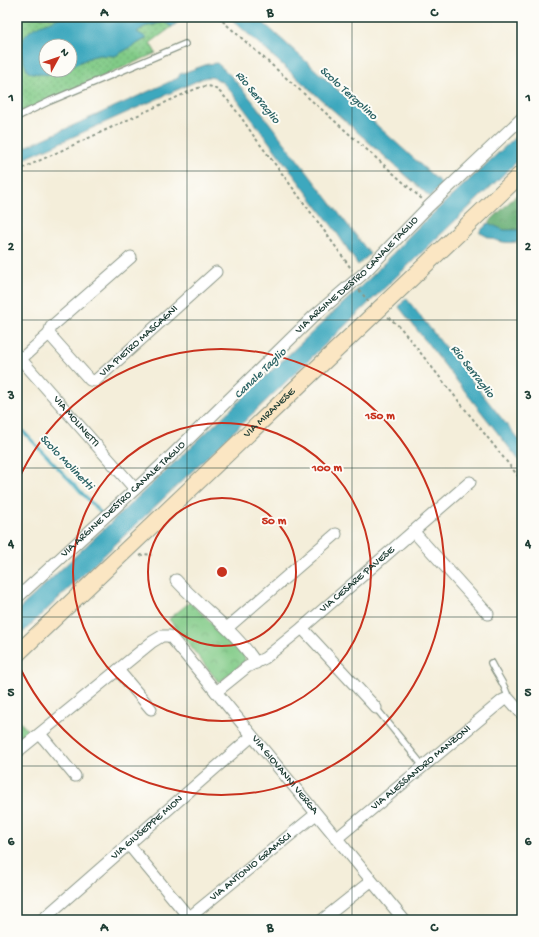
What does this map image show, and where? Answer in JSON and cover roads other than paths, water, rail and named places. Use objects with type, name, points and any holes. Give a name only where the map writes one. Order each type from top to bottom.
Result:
[{"type":"main road","name":"VIA MIRANESE","points":[[17,654],[375,308],[522,173]]},
{"type":"street","name":"VIA ARGINE DESTRO CANALE TAGLIO","points":[[17,598],[169,458],[314,316],[356,282],[429,206],[522,118]]},
{"type":"street","points":[[19,357],[49,334],[51,328],[131,257]]},
{"type":"street","name":"VIA PIETRO MASCAGNI","points":[[49,334],[90,380],[96,381],[216,272]]},
{"type":"street","name":"VIA MOLINETTI","points":[[19,357],[135,489]]},
{"type":"street","name":"VIA CESARE PAVESE","points":[[216,692],[302,628],[470,482]]},
{"type":"street","points":[[413,531],[488,614]]},
{"type":"street","points":[[227,628],[336,534]]},
{"type":"street","points":[[176,580],[227,628],[249,651],[256,663]]},
{"type":"street","points":[[302,628],[376,708]]},
{"type":"street","name":"VIA GIOVANNI VERGA","points":[[118,670],[162,636],[170,636],[174,639],[336,839],[404,920]]},
{"type":"street","points":[[17,752],[118,670],[151,709]]},
{"type":"street","points":[[508,698],[522,714]]},
{"type":"street","name":"VIA ALESSANDRO MANZONI","points":[[336,839],[503,700],[508,698]]},
{"type":"street","points":[[40,734],[75,776]]},
{"type":"street","name":"VIA GIUSEPPE MION","points":[[42,920],[252,736]]},
{"type":"street","name":"VIA ANTONIO GRAMSCI","points":[[189,919],[316,814]]},
{"type":"street","points":[[129,845],[189,919]]},
{"type":"street","points":[[322,920],[371,880]]},
{"type":"lane","points":[[17,116],[185,44]]},
{"type":"lane","points":[[491,664],[506,688],[508,698]]},
{"type":"lane","points":[[376,708],[423,766]]},
{"type":"water","points":[[60,17],[185,17],[172,27],[164,22],[144,27],[137,32],[147,38],[115,56],[99,55],[78,63],[78,38],[38,38],[38,74],[28,72],[21,54],[24,38],[34,28]]},
{"type":"water","points":[[229,17],[257,17],[442,184],[430,197]]},
{"type":"water","points":[[217,63],[230,75],[251,99],[370,254],[358,265],[335,230],[236,98],[221,82],[212,77],[201,79],[17,162],[17,151],[178,78],[180,74],[208,64]]},
{"type":"water","points":[[522,131],[522,157],[17,638],[17,611],[372,276],[413,232]]},
{"type":"water","points":[[488,223],[504,230],[522,230],[522,241],[510,243],[500,241],[479,232]]},
{"type":"water","points":[[406,298],[522,444],[522,464],[399,307]]},
{"type":"waterway","name":"Scolo Molinetti","points":[[17,425],[102,514]]},
{"type":"water label","name":"Scolo Tergolino","points":[[348,94]]},
{"type":"water label","name":"Rio Serraglio","points":[[257,98]]},
{"type":"water label","name":"Rio Serraglio","points":[[472,372]]},
{"type":"water label","name":"Canale Taglio","points":[[261,374]]}]
